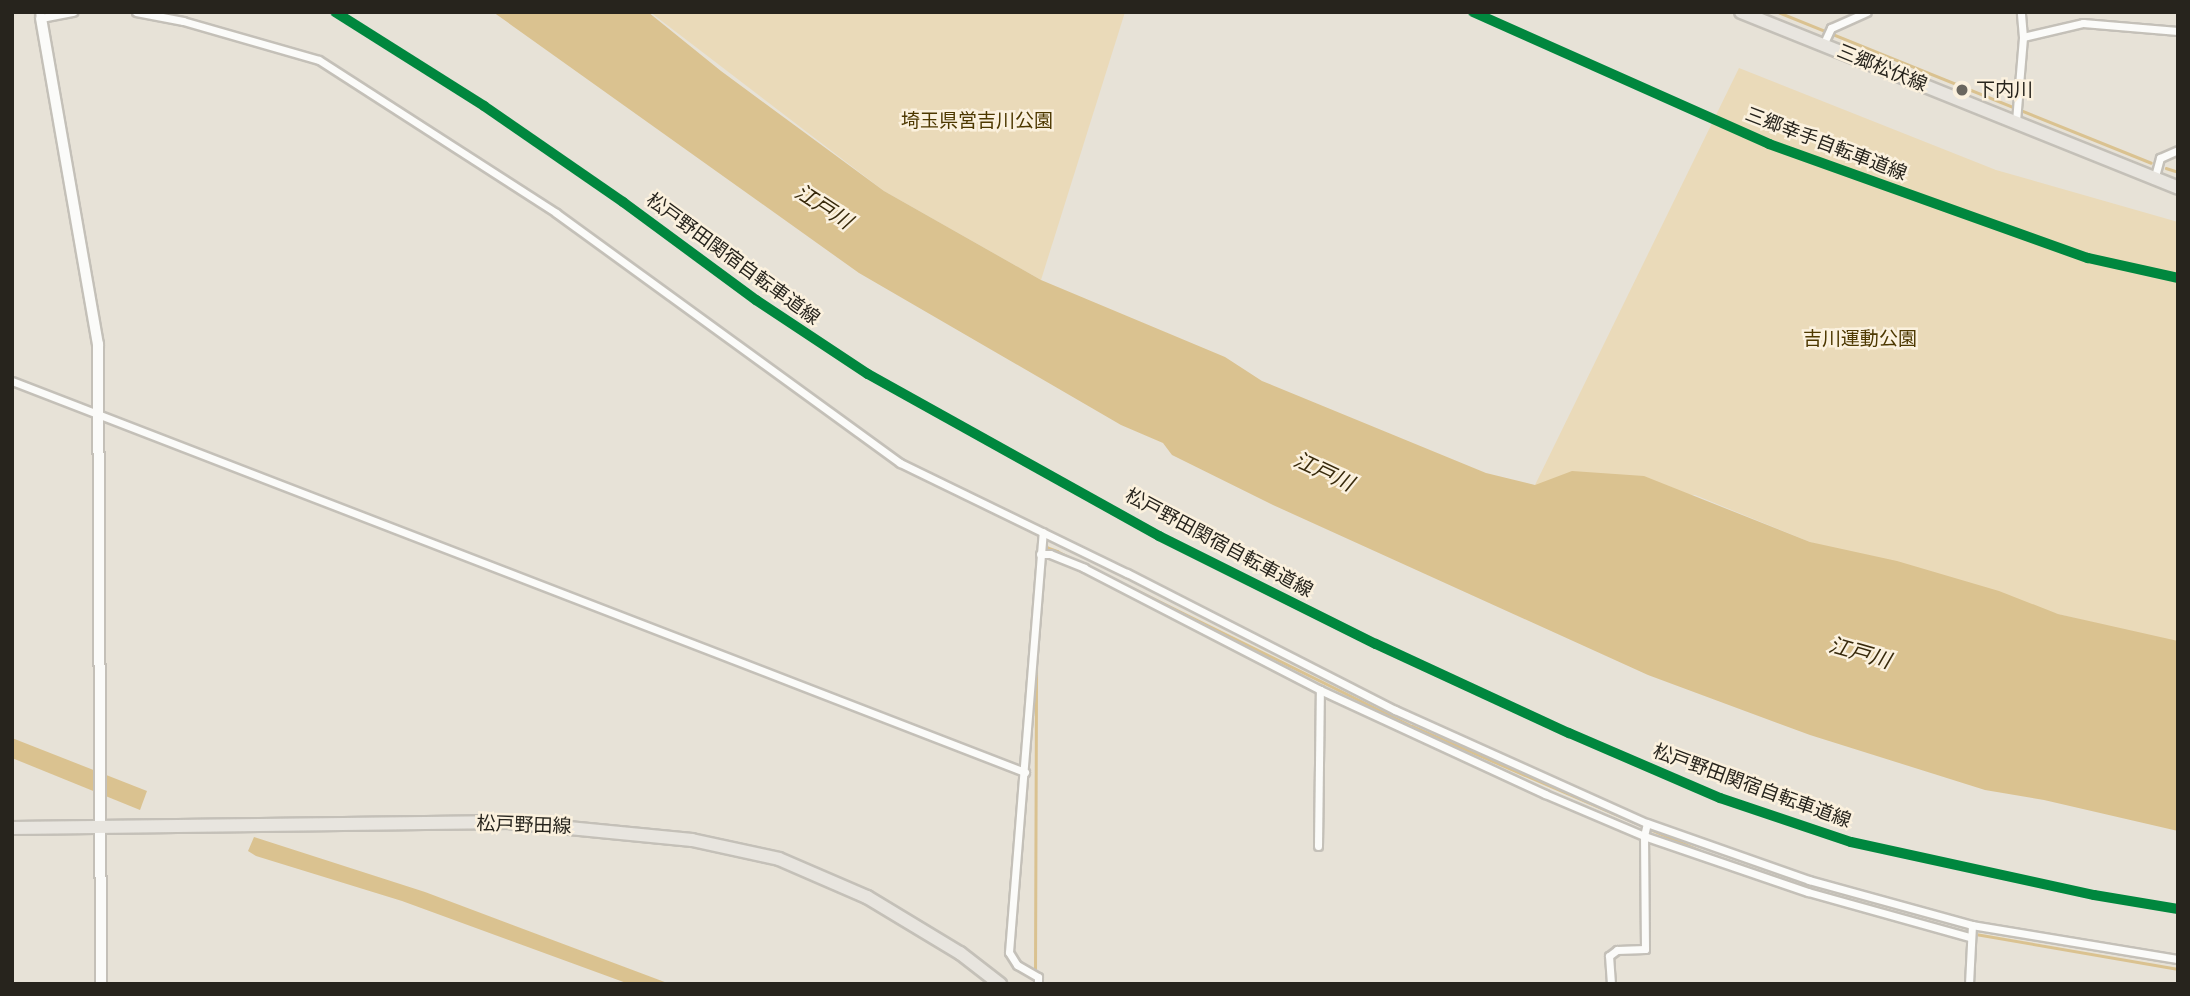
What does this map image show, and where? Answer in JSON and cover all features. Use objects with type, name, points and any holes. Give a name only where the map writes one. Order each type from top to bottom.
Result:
[{"type":"main road","name":"三郷松伏線","points":[[1741,12],[1824,41],[2017,116],[2154,180],[2178,188]]},
{"type":"main road","name":"松戸野田線","points":[[12,828],[508,822],[692,839],[779,859],[867,897],[960,953],[1000,984]]},
{"type":"street","points":[[74,12],[40,15],[95,313],[100,414],[101,984]]},
{"type":"street","points":[[136,12],[183,21],[319,60],[556,213],[900,463],[1043,532],[1395,710],[1647,823],[1809,880],[1972,925],[2178,959]]},
{"type":"street","points":[[1824,41],[1831,27],[1867,12]]},
{"type":"street","points":[[2017,116],[2023,37],[2021,12]]},
{"type":"street","points":[[2023,37],[2083,23],[2178,31]]},
{"type":"street","points":[[2154,180],[2160,158],[2178,150]]},
{"type":"street","points":[[12,381],[1025,772]]},
{"type":"street","points":[[1038,984],[1038,976],[1017,965],[1009,952],[1043,532]]},
{"type":"street","points":[[1040,554],[1050,554],[1084,568],[1320,691],[1545,794],[1644,835],[1808,892],[1969,937]]},
{"type":"street","points":[[1318,846],[1320,691]]},
{"type":"street","points":[[1611,984],[1609,956],[1617,950],[1645,949],[1644,835],[1647,823]]},
{"type":"street","points":[[1969,984],[1969,937],[1972,925]]},
{"type":"green space","name":"埼玉県営吉川公園","points":[[650,12],[1125,12],[1041,280],[884,191]]},
{"type":"green space","name":"吉川運動公園","points":[[1739,68],[1996,170],[2178,222],[2178,643],[2058,614],[1810,542],[1695,495],[1535,485]]},
{"type":"water","name":"江戸川","points":[[493,12],[648,12],[721,71],[884,191],[1041,280],[1225,357],[1262,381],[1486,473],[1535,485],[1572,471],[1644,476],[1810,542],[1897,561],[1999,591],[2058,614],[2178,641],[2178,831],[2044,800],[1985,790],[1810,735],[1648,675],[1273,505],[1172,455],[1163,443],[1121,425],[859,273]]},
{"type":"water","points":[[12,738],[147,791],[140,810],[12,758]]},
{"type":"water","points":[[254,837],[425,892],[670,984],[629,984],[402,901],[256,856],[248,851]]},
{"type":"waterway","points":[[1778,12],[2151,163]]},
{"type":"waterway","points":[[2166,168],[2178,172]]},
{"type":"waterway","points":[[1044,550],[1046,547],[1057,551],[1085,565]]},
{"type":"waterway","points":[[1036,572],[1038,558]]},
{"type":"waterway","points":[[1094,569],[1412,726],[1713,856]]},
{"type":"waterway","points":[[1035,974],[1036,666]]},
{"type":"waterway","points":[[1802,886],[1866,905]]},
{"type":"waterway","points":[[1964,932],[2178,969]]},
{"type":"cycle path","name":"松戸野田関宿自転車道線","points":[[335,12],[484,106],[623,202],[756,300],[868,374],[1159,536],[1376,644],[1569,733],[1720,798],[1851,842],[2094,895],[2178,909]]},
{"type":"cycle path","name":"三郷幸手自転車道線","points":[[1473,12],[1769,144],[2088,258],[2178,278]]},
{"type":"place","name":"下内川","points":[[1962,90]]}]
